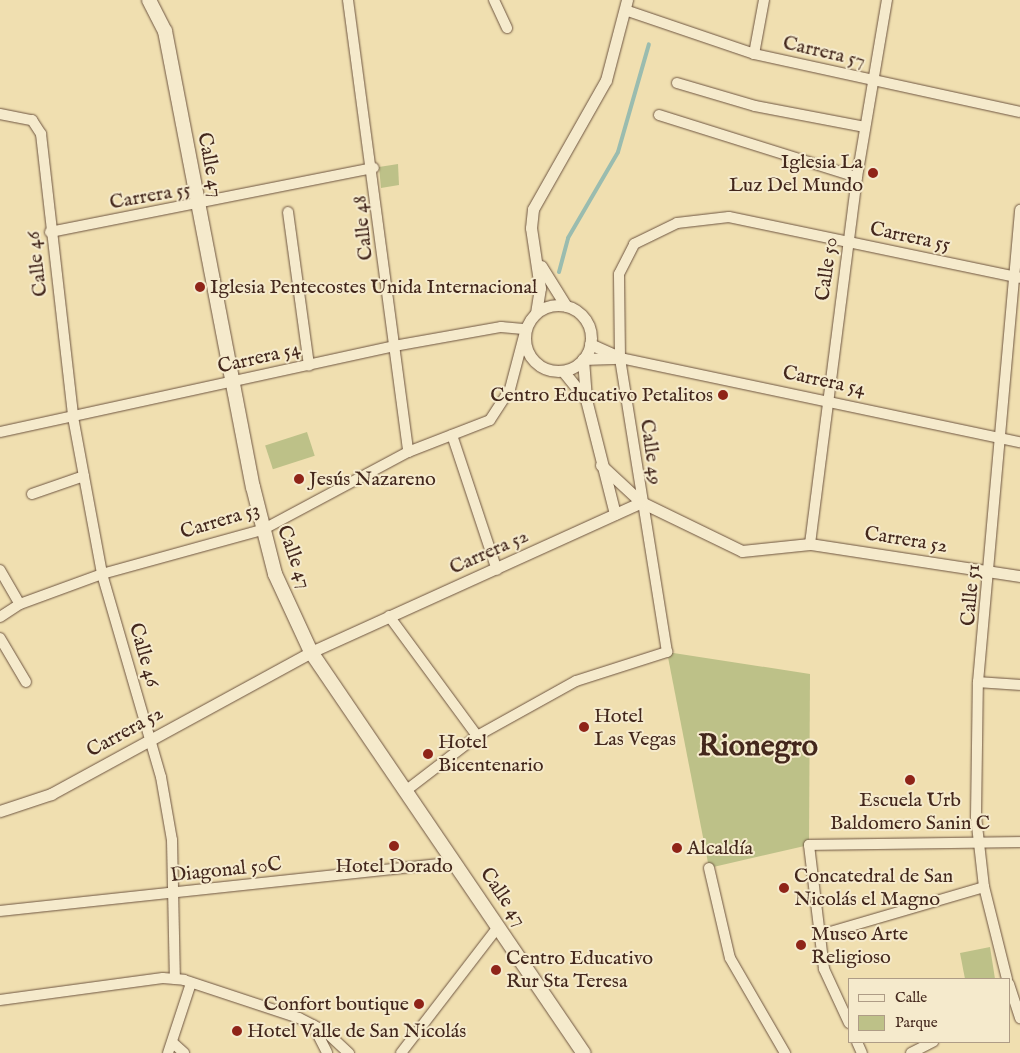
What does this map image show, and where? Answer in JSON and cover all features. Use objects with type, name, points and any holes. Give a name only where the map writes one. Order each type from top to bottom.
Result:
[{"type":"main road","name":"Calle 47","points":[[149,0],[165,31],[197,205],[262,530],[275,574],[311,652],[408,788],[498,928],[584,1053]]},
{"type":"street","name":"Calle 48","points":[[348,0],[374,168],[408,452]]},
{"type":"street","points":[[494,0],[507,28]]},
{"type":"street","points":[[754,54],[764,0]]},
{"type":"street","name":"Calle 50","points":[[810,544],[857,177],[887,0]]},
{"type":"street","points":[[586,399],[563,371],[538,364],[527,350],[526,330],[536,313],[537,258],[531,228],[533,209],[606,80],[626,5]]},
{"type":"street","name":"Carrera 57","points":[[626,5],[754,54],[1020,112]]},
{"type":"street","points":[[677,83],[755,106],[865,127]]},
{"type":"street","name":"Calle 46","points":[[0,114],[32,120],[38,126],[43,150],[50,232],[73,417],[102,574],[151,740],[170,831],[176,893],[175,979]]},
{"type":"street","points":[[659,115],[857,177]]},
{"type":"street","name":"Carrera 55","points":[[50,232],[197,205],[374,168]]},
{"type":"street","name":"Calle 51","points":[[1007,978],[984,887],[976,843],[978,682],[991,572],[1020,210]]},
{"type":"street","points":[[288,212],[309,366]]},
{"type":"street","name":"Carrera 55","points":[[626,256],[646,236],[701,218],[758,220],[848,242],[1016,278]]},
{"type":"street","name":"Calle 49","points":[[477,736],[576,681],[667,652],[641,502],[620,358],[618,290],[626,256]]},
{"type":"street","points":[[537,258],[566,306],[586,320],[590,344],[583,359],[586,399],[601,465],[615,514]]},
{"type":"street","points":[[536,313],[550,306],[566,306]]},
{"type":"street","name":"Carrera 54","points":[[0,432],[233,384],[394,346],[501,327],[526,330]]},
{"type":"street","name":"Carrera 53","points":[[0,617],[20,604],[102,574],[262,530],[408,452],[452,435],[471,430],[499,412],[510,389],[526,330]]},
{"type":"street","name":"Carrera 54","points":[[590,344],[620,358]]},
{"type":"street","name":"Carrera 54","points":[[583,359],[620,358],[827,400],[1001,440],[1020,442]]},
{"type":"street","points":[[563,371],[583,359]]},
{"type":"street","points":[[452,435],[497,570]]},
{"type":"street","points":[[601,465],[641,502]]},
{"type":"street","points":[[32,494],[84,476]]},
{"type":"street","name":"Carrera 52","points":[[0,811],[51,794],[311,652],[497,570],[641,502],[742,551],[810,544],[1020,576]]},
{"type":"street","points":[[0,570],[20,604]]},
{"type":"street","points":[[389,616],[477,736],[408,788]]},
{"type":"street","points":[[0,638],[26,682]]},
{"type":"street","points":[[978,682],[1020,685]]},
{"type":"street","points":[[848,1021],[824,969],[809,845],[1020,842]]},
{"type":"street","name":"Diagonal 50C","points":[[0,911],[455,862]]},
{"type":"street","points":[[709,868],[730,958],[784,1053]]},
{"type":"street","points":[[820,935],[984,887]]},
{"type":"street","points":[[401,1053],[498,928]]},
{"type":"street","points":[[0,1000],[175,979],[313,1024],[349,1053]]},
{"type":"street","points":[[168,1053],[173,1043],[191,983]]},
{"type":"street","points":[[1010,988],[1020,1018]]},
{"type":"street","points":[[313,1024],[327,1053]]},
{"type":"street","points":[[173,1043],[184,1053]]},
{"type":"street","points":[[911,1053],[931,1043]]},
{"type":"green space","points":[[398,164],[399,185],[381,188],[379,167]]},
{"type":"green space","points":[[307,432],[315,456],[273,469],[265,446]]},
{"type":"green space","points":[[667,652],[810,674],[809,845],[709,868]]},
{"type":"green space","points":[[990,947],[995,978],[965,978],[960,953]]},
{"type":"waterway","points":[[559,272],[568,238],[618,152],[649,44]]},
{"type":"place","name":"Iglesia La Luz Del Mundo","points":[[873,173]]},
{"type":"place","name":"Iglesia Pentecostes Unida Internacional","points":[[200,287]]},
{"type":"place","name":"Centro Educativo Petalitos","points":[[723,395]]},
{"type":"place","name":"Jesús Nazareno","points":[[299,479]]},
{"type":"place","name":"Hotel Las Vegas","points":[[584,727]]},
{"type":"place","name":"Hotel Bicentenario","points":[[428,754]]},
{"type":"place","name":"Escuela Urb Baldomero Sanin C","points":[[910,780]]},
{"type":"place","name":"Hotel Dorado","points":[[394,846]]},
{"type":"place","name":"Alcaldía","points":[[677,848]]},
{"type":"place","name":"Concatedral de San Nicolás el Magno","points":[[784,888]]},
{"type":"place","name":"Museo Arte Religioso","points":[[801,945]]},
{"type":"place","name":"Centro Educativo Rur Sta Teresa","points":[[496,970]]},
{"type":"place","name":"Confort boutique","points":[[419,1004]]},
{"type":"place","name":"Hotel Valle de San Nicolás","points":[[237,1031]]},
{"type":"district","name":"Rionegro","points":[[758,747]]}]
